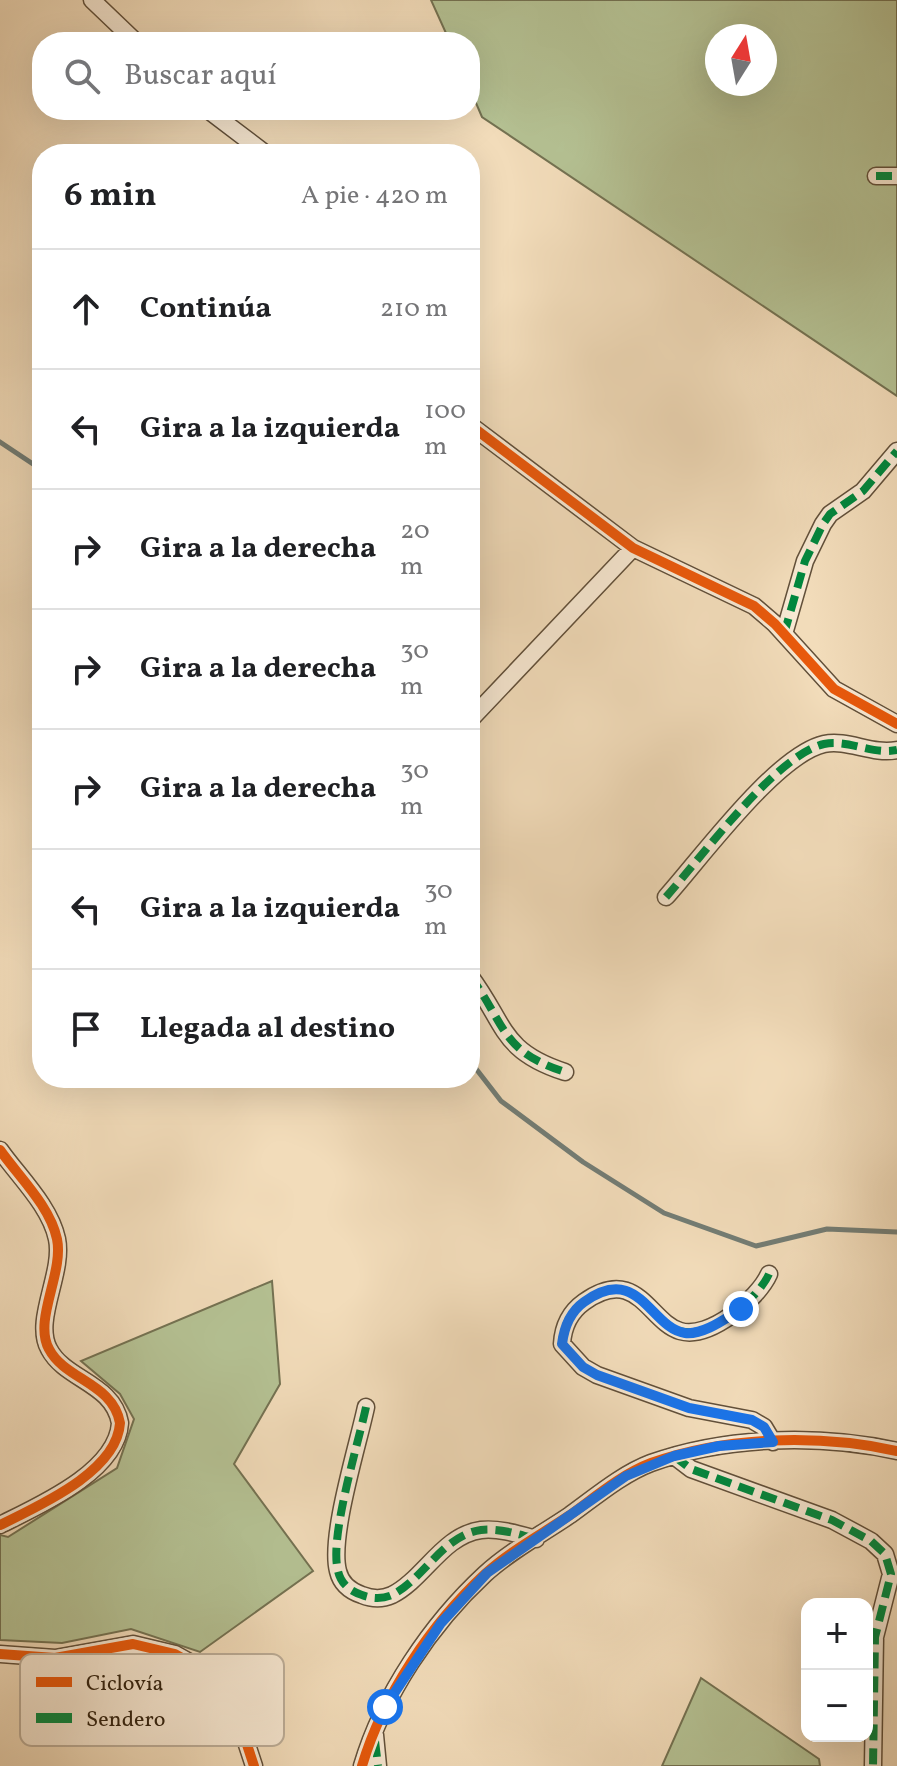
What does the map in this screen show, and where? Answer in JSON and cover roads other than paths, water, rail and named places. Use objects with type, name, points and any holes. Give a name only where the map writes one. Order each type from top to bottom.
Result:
[{"type":"street","points":[[92,0],[126,32]]},
{"type":"street","points":[[221,120],[253,144]]},
{"type":"street","points":[[876,176],[897,176]]},
{"type":"street","points":[[480,433],[633,548],[743,598],[784,634],[834,689],[897,724]]},
{"type":"street","points":[[784,634],[805,561],[823,524],[830,514],[863,491],[897,451]]},
{"type":"street","points":[[480,709],[633,548]]},
{"type":"street","points":[[666,897],[793,757],[829,743],[884,752],[897,750]]},
{"type":"street","points":[[480,992],[512,1045],[539,1063],[565,1072]]},
{"type":"street","points":[[0,1150],[48,1215],[56,1235],[58,1257],[44,1332],[47,1346],[56,1358],[109,1399],[120,1423],[112,1446],[85,1476],[0,1525]]},
{"type":"street","points":[[769,1274],[764,1286],[741,1309],[710,1327],[689,1334],[675,1331],[647,1302],[634,1294],[616,1290],[596,1293],[577,1307],[563,1330],[562,1344],[583,1367],[597,1375],[689,1408],[752,1420],[764,1427],[773,1442]]},
{"type":"street","points":[[366,1407],[337,1536],[337,1569],[343,1585],[377,1599],[394,1594],[463,1536],[480,1530],[502,1530],[536,1539]]},
{"type":"street","points":[[362,1766],[374,1729],[403,1678],[456,1605],[487,1573],[626,1476],[674,1456],[719,1446],[837,1442],[897,1451]]},
{"type":"street","points":[[674,1456],[691,1469],[847,1527],[885,1554],[891,1574],[875,1637],[873,1766]]},
{"type":"street","points":[[77,1654],[133,1644],[175,1654]]},
{"type":"street","points":[[0,1654],[20,1655]]},
{"type":"street","points":[[374,1729],[378,1766]]},
{"type":"street","points":[[247,1746],[254,1766]]},
{"type":"waterway","points":[[0,442],[32,463]]},
{"type":"waterway","points":[[480,1074],[501,1101],[583,1162],[664,1213],[756,1246],[827,1229],[897,1232]]}]
